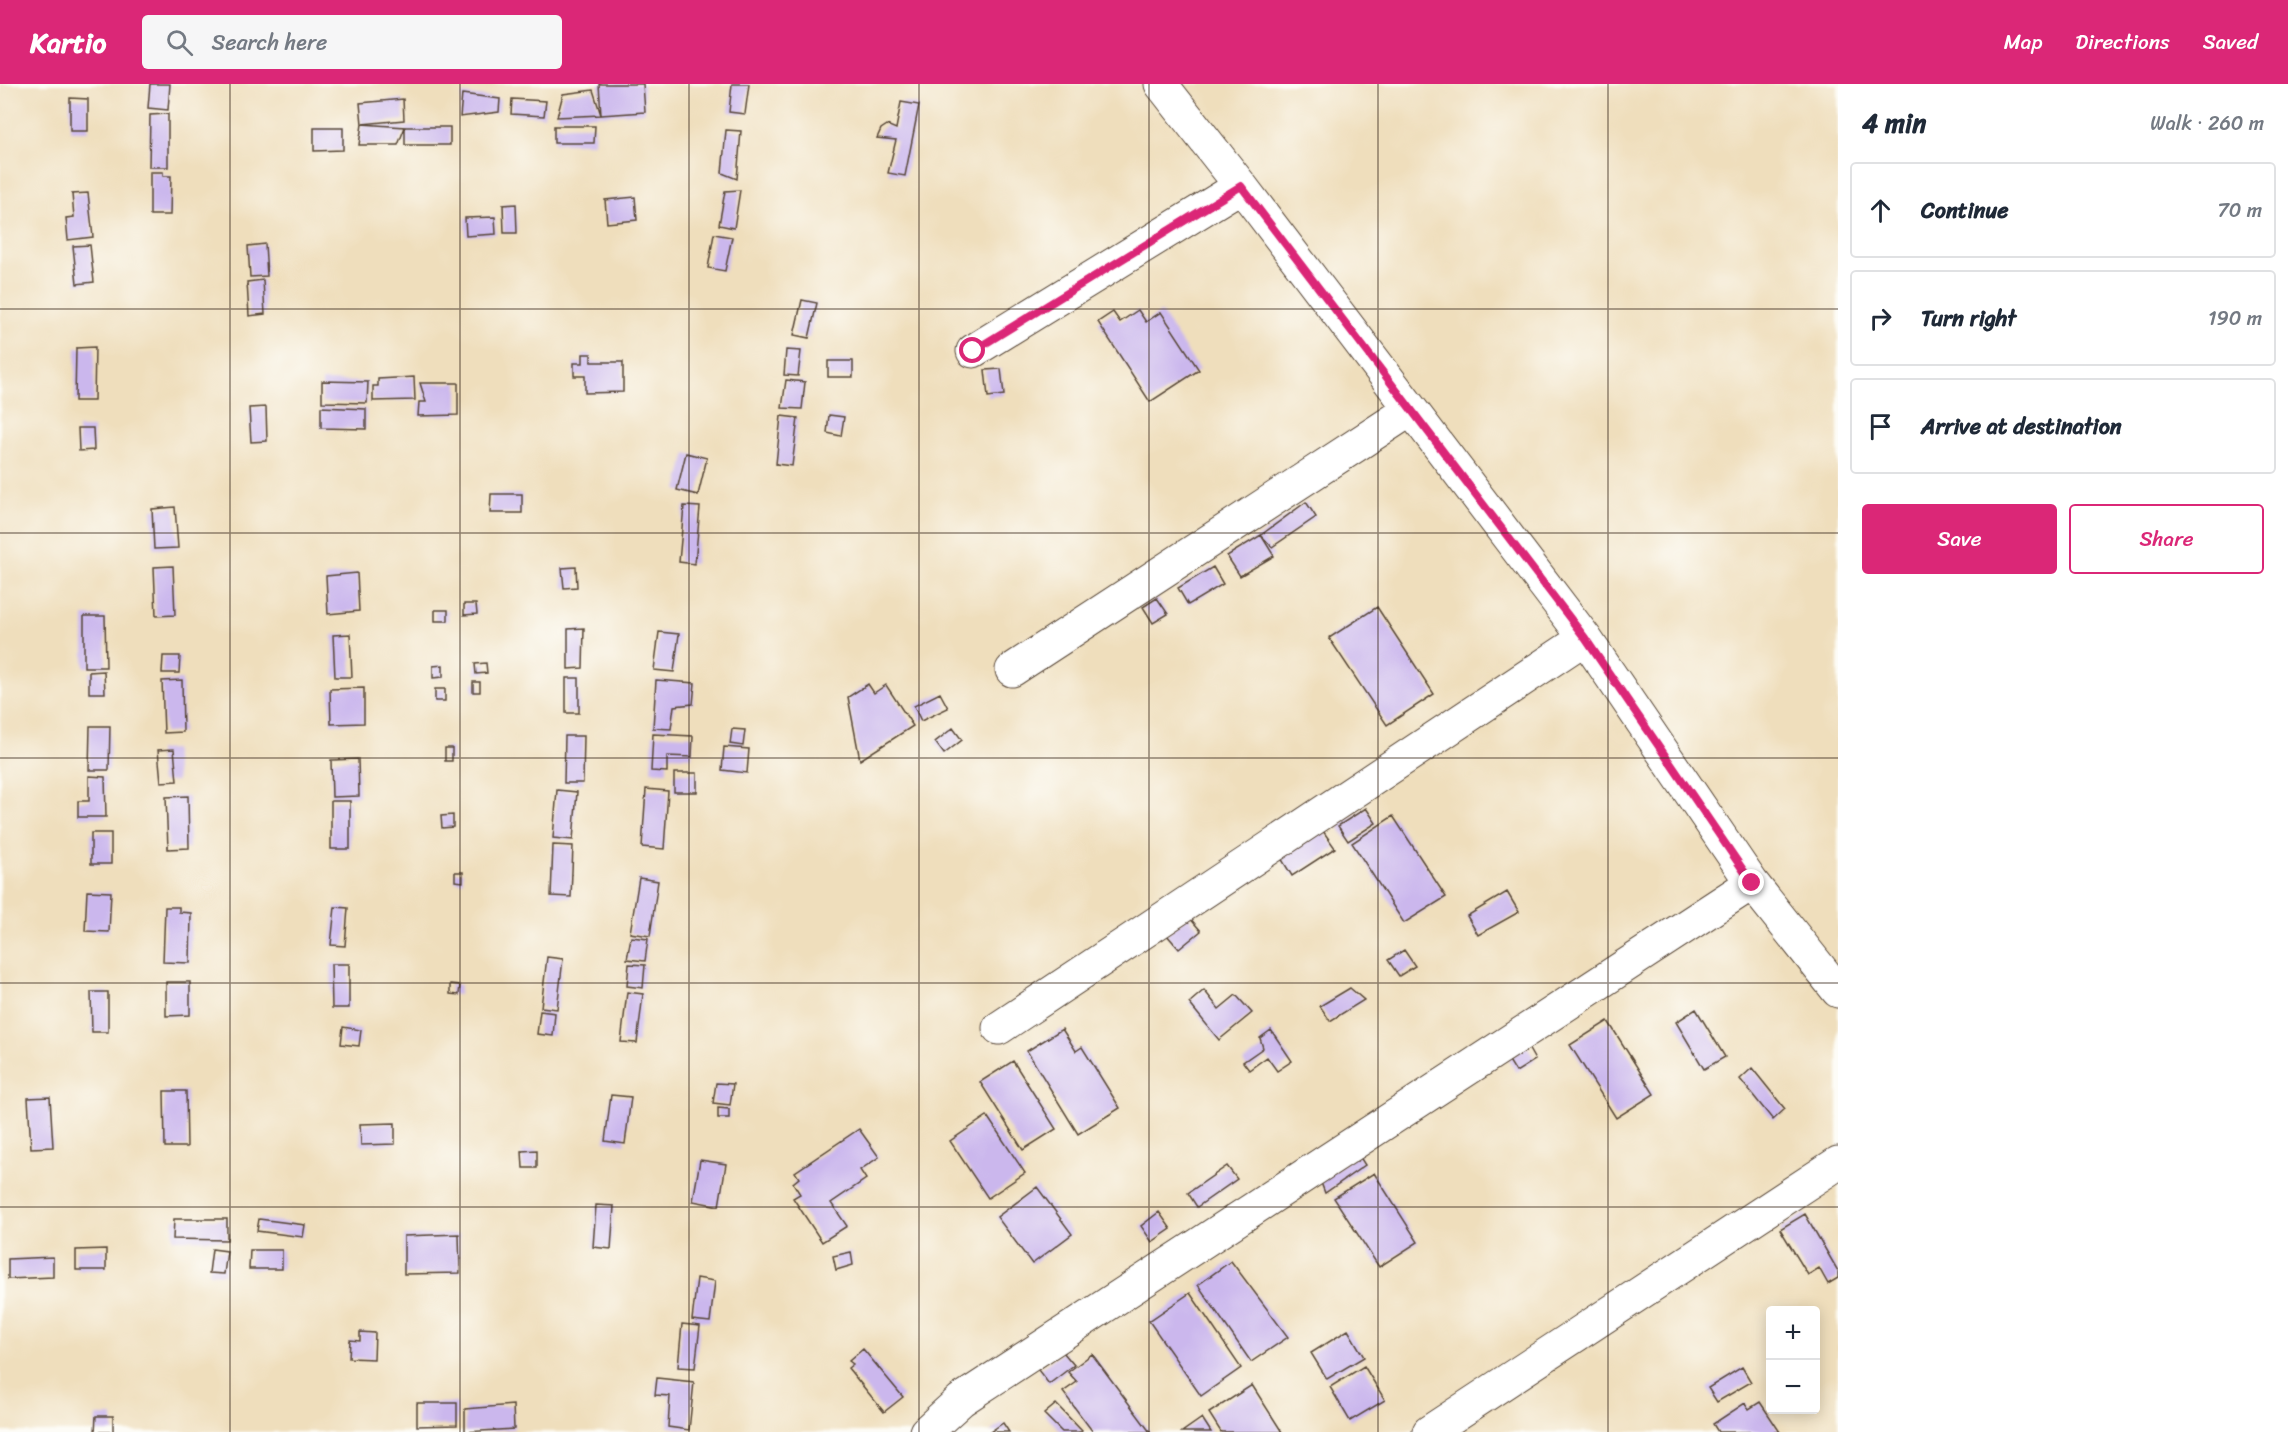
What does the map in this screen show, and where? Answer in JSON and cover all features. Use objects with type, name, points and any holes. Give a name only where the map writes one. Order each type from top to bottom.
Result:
[{"type":"street","points":[[1161,84],[1585,638],[1752,883],[1838,992]]},
{"type":"street","points":[[973,351],[1241,186]]},
{"type":"street","points":[[1012,670],[1410,410]]},
{"type":"street","points":[[999,1028],[1585,638]]},
{"type":"street","points":[[926,1432],[961,1400],[1752,883]]},
{"type":"street","points":[[1429,1432],[1838,1164]]},
{"type":"building","points":[[150,84],[170,84],[168,110],[148,108]]},
{"type":"building","points":[[599,84],[643,84],[645,112],[601,115]]},
{"type":"building","points":[[732,84],[749,84],[745,114],[729,112]]},
{"type":"building","points":[[593,90],[601,115],[557,117],[563,94]]},
{"type":"building","points":[[462,94],[500,99],[499,112],[460,117]]},
{"type":"building","points":[[70,98],[88,99],[88,131],[70,131]]},
{"type":"building","points":[[403,99],[404,120],[362,124],[360,103]]},
{"type":"building","points":[[512,99],[546,101],[544,116],[511,114]]},
{"type":"building","points":[[901,102],[919,105],[905,176],[888,173],[896,140],[877,138],[881,129],[887,125],[896,129]]},
{"type":"building","points":[[168,114],[168,167],[149,167],[150,115]]},
{"type":"building","points":[[362,124],[405,127],[398,145],[359,145]]},
{"type":"building","points":[[554,126],[595,126],[594,143],[554,143]]},
{"type":"building","points":[[405,127],[450,127],[450,145],[405,145]]},
{"type":"building","points":[[314,128],[343,128],[343,150],[314,151]]},
{"type":"building","points":[[726,130],[741,131],[737,179],[722,173]]},
{"type":"building","points":[[150,172],[163,172],[163,176],[171,176],[170,215],[150,215]]},
{"type":"building","points":[[740,190],[734,228],[719,225],[725,191]]},
{"type":"building","points":[[88,193],[93,237],[68,240],[66,218],[74,217],[72,194]]},
{"type":"building","points":[[635,197],[637,220],[607,223],[605,200]]},
{"type":"building","points":[[516,204],[517,233],[504,233],[503,205]]},
{"type":"building","points":[[495,217],[496,234],[466,236],[465,218]]},
{"type":"building","points":[[714,234],[732,237],[725,271],[708,268]]},
{"type":"building","points":[[265,244],[267,276],[250,277],[248,246]]},
{"type":"building","points":[[90,245],[94,282],[77,284],[73,246]]},
{"type":"building","points":[[263,280],[265,314],[249,316],[247,282]]},
{"type":"building","points":[[802,300],[817,303],[809,338],[794,335]]},
{"type":"building","points":[[1138,310],[1146,322],[1161,312],[1199,370],[1150,402],[1098,322],[1113,312],[1120,322]]},
{"type":"building","points":[[95,347],[94,401],[75,401],[76,348]]},
{"type":"building","points":[[786,350],[801,351],[798,376],[784,375]]},
{"type":"building","points":[[583,354],[591,354],[591,362],[623,362],[623,392],[585,393],[585,376],[574,376],[574,363],[583,363]]},
{"type":"building","points":[[828,361],[853,361],[853,377],[828,377]]},
{"type":"building","points":[[1001,369],[1004,395],[988,397],[985,370]]},
{"type":"building","points":[[414,377],[415,400],[373,401],[373,386],[378,386],[378,379]]},
{"type":"building","points":[[786,380],[805,382],[802,409],[782,408]]},
{"type":"building","points":[[322,381],[368,382],[367,403],[322,402]]},
{"type":"building","points":[[420,383],[458,383],[458,415],[418,416],[419,402],[426,402]]},
{"type":"building","points":[[266,407],[267,441],[251,442],[249,408]]},
{"type":"building","points":[[321,407],[366,409],[366,429],[321,428]]},
{"type":"building","points":[[829,415],[844,417],[841,436],[827,433]]},
{"type":"building","points":[[781,416],[798,418],[792,466],[776,464]]},
{"type":"building","points":[[78,428],[93,428],[94,450],[79,451]]},
{"type":"building","points":[[686,453],[707,458],[698,495],[677,490]]},
{"type":"building","points":[[491,494],[522,494],[522,513],[490,513]]},
{"type":"building","points":[[1306,502],[1316,517],[1272,547],[1261,535]]},
{"type":"building","points":[[684,506],[700,507],[695,564],[679,562]]},
{"type":"building","points":[[175,507],[178,548],[154,549],[152,509]]},
{"type":"building","points":[[1261,535],[1274,556],[1240,576],[1227,556]]},
{"type":"building","points":[[173,566],[175,615],[156,616],[154,567]]},
{"type":"building","points":[[576,567],[577,587],[564,588],[562,568]]},
{"type":"building","points":[[1213,567],[1223,584],[1188,605],[1178,588]]},
{"type":"building","points":[[357,573],[359,611],[328,614],[326,576]]},
{"type":"building","points":[[1157,598],[1168,614],[1153,623],[1143,607]]},
{"type":"building","points":[[464,604],[476,604],[477,614],[464,615]]},
{"type":"building","points":[[1377,607],[1434,694],[1387,725],[1329,638]]},
{"type":"building","points":[[435,610],[448,610],[448,621],[435,621]]},
{"type":"building","points":[[84,616],[105,616],[106,667],[84,667]]},
{"type":"building","points":[[584,628],[583,668],[568,669],[568,629]]},
{"type":"building","points":[[659,632],[679,634],[674,672],[654,670]]},
{"type":"building","points":[[350,634],[352,677],[335,677],[333,635]]},
{"type":"building","points":[[163,656],[180,656],[179,673],[162,673]]},
{"type":"building","points":[[486,663],[487,673],[476,674],[475,664]]},
{"type":"building","points":[[443,665],[443,677],[433,678],[433,666]]},
{"type":"building","points":[[104,671],[105,693],[89,693],[89,672]]},
{"type":"building","points":[[566,678],[579,678],[579,713],[566,713]]},
{"type":"building","points":[[182,680],[183,732],[164,733],[162,681]]},
{"type":"building","points":[[656,680],[695,683],[693,704],[674,706],[671,729],[653,728]]},
{"type":"building","points":[[473,682],[480,682],[480,692],[473,692]]},
{"type":"building","points":[[868,684],[874,693],[886,685],[913,726],[860,760],[848,697]]},
{"type":"building","points":[[364,688],[364,723],[331,724],[330,689]]},
{"type":"building","points":[[435,689],[445,689],[445,701],[435,701]]},
{"type":"building","points":[[940,693],[948,708],[921,721],[914,706]]},
{"type":"building","points":[[90,726],[110,726],[109,770],[89,770]]},
{"type":"building","points":[[953,728],[962,740],[944,754],[935,742]]},
{"type":"building","points":[[732,729],[745,730],[743,746],[730,744]]},
{"type":"building","points":[[653,734],[693,736],[692,757],[667,756],[667,772],[651,771]]},
{"type":"building","points":[[565,736],[584,736],[583,783],[564,783]]},
{"type":"building","points":[[724,747],[749,749],[747,773],[722,770]]},
{"type":"building","points":[[445,748],[452,748],[452,761],[445,761]]},
{"type":"building","points":[[174,749],[177,781],[161,782],[158,750]]},
{"type":"building","points":[[358,759],[359,796],[332,797],[331,760]]},
{"type":"building","points":[[674,773],[697,773],[697,792],[674,792]]},
{"type":"building","points":[[89,776],[105,777],[106,817],[78,817],[78,801],[89,801]]},
{"type":"building","points":[[646,789],[668,791],[664,849],[642,847]]},
{"type":"building","points":[[557,790],[577,792],[573,840],[553,838]]},
{"type":"building","points":[[188,796],[189,848],[168,849],[166,797]]},
{"type":"building","points":[[331,801],[350,801],[350,849],[331,849]]},
{"type":"building","points":[[1366,808],[1376,823],[1348,841],[1338,826]]},
{"type":"building","points":[[453,815],[453,827],[442,828],[441,816]]},
{"type":"building","points":[[1393,816],[1446,897],[1404,923],[1352,843]]},
{"type":"building","points":[[1323,831],[1335,848],[1292,876],[1281,858]]},
{"type":"building","points":[[91,833],[111,833],[111,864],[91,864]]},
{"type":"building","points":[[553,845],[573,846],[571,897],[551,896]]},
{"type":"building","points":[[455,872],[463,872],[463,882],[455,881]]},
{"type":"building","points":[[639,878],[658,881],[650,936],[630,933]]},
{"type":"building","points":[[87,891],[111,892],[109,932],[85,931]]},
{"type":"building","points":[[1507,892],[1519,912],[1478,935],[1467,916]]},
{"type":"building","points":[[165,907],[179,907],[179,912],[191,913],[190,963],[163,962]]},
{"type":"building","points":[[335,907],[348,908],[345,946],[331,945]]},
{"type":"building","points":[[1188,916],[1201,931],[1179,949],[1166,934]]},
{"type":"building","points":[[631,937],[648,939],[645,961],[627,959]]},
{"type":"building","points":[[1404,950],[1415,966],[1399,976],[1388,960]]},
{"type":"building","points":[[547,957],[563,959],[557,1009],[541,1007]]},
{"type":"building","points":[[331,964],[349,964],[349,1008],[332,1008]]},
{"type":"building","points":[[629,964],[645,965],[643,988],[627,986]]},
{"type":"building","points":[[166,982],[190,982],[190,1015],[166,1016]]},
{"type":"building","points":[[450,984],[460,985],[459,995],[450,994]]},
{"type":"building","points":[[1350,988],[1364,1000],[1330,1021],[1320,1006]]},
{"type":"building","points":[[1204,990],[1219,1009],[1236,995],[1252,1013],[1219,1040],[1189,1003]]},
{"type":"building","points":[[91,992],[108,992],[108,1032],[92,1032]]},
{"type":"building","points":[[627,992],[643,994],[637,1043],[621,1042]]},
{"type":"building","points":[[1696,1009],[1725,1057],[1704,1069],[1676,1022]]},
{"type":"building","points":[[540,1011],[555,1013],[553,1036],[537,1034]]},
{"type":"building","points":[[1608,1021],[1654,1094],[1616,1118],[1570,1045]]},
{"type":"building","points":[[343,1027],[361,1030],[359,1046],[341,1044]]},
{"type":"building","points":[[1062,1029],[1076,1051],[1082,1047],[1120,1108],[1078,1134],[1027,1051]]},
{"type":"building","points":[[1271,1030],[1292,1061],[1277,1071],[1267,1057],[1249,1070],[1243,1062],[1263,1048],[1260,1038]]},
{"type":"building","points":[[1527,1046],[1535,1060],[1516,1072],[1508,1059]]},
{"type":"building","points":[[1013,1061],[1056,1129],[1023,1150],[980,1082]]},
{"type":"building","points":[[1752,1068],[1785,1109],[1773,1120],[1740,1079]]},
{"type":"building","points":[[716,1083],[733,1084],[730,1105],[713,1103]]},
{"type":"building","points":[[164,1091],[186,1091],[187,1147],[165,1147]]},
{"type":"building","points":[[611,1095],[631,1097],[625,1144],[605,1141]]},
{"type":"building","points":[[50,1097],[53,1147],[31,1148],[28,1098]]},
{"type":"building","points":[[718,1108],[729,1109],[729,1118],[718,1118]]},
{"type":"building","points":[[987,1116],[1025,1173],[988,1198],[950,1141]]},
{"type":"building","points":[[395,1123],[395,1144],[361,1145],[360,1124]]},
{"type":"building","points":[[859,1129],[879,1157],[860,1170],[866,1179],[831,1203],[847,1226],[822,1242],[793,1198],[800,1194],[793,1183],[799,1178],[795,1172]]},
{"type":"building","points":[[537,1150],[537,1168],[523,1168],[522,1151]]},
{"type":"building","points":[[1358,1154],[1365,1165],[1325,1193],[1320,1180]]},
{"type":"building","points":[[700,1160],[726,1164],[719,1206],[693,1201]]},
{"type":"building","points":[[1227,1166],[1237,1179],[1197,1207],[1188,1193]]},
{"type":"building","points":[[1374,1173],[1418,1242],[1379,1267],[1334,1198]]},
{"type":"building","points":[[1037,1187],[1072,1234],[1032,1264],[997,1217]]},
{"type":"building","points":[[596,1205],[614,1206],[611,1249],[593,1247]]},
{"type":"building","points":[[1159,1212],[1171,1229],[1152,1242],[1141,1226]]},
{"type":"building","points":[[1805,1214],[1838,1271],[1838,1278],[1828,1284],[1819,1268],[1808,1275],[1780,1229]]},
{"type":"building","points":[[174,1219],[227,1219],[227,1240],[173,1239]]},
{"type":"building","points":[[259,1219],[305,1225],[303,1237],[257,1231]]},
{"type":"building","points":[[459,1234],[460,1273],[404,1274],[404,1236]]},
{"type":"building","points":[[106,1249],[106,1270],[76,1270],[76,1250]]},
{"type":"building","points":[[212,1249],[227,1251],[224,1274],[209,1273]]},
{"type":"building","points":[[250,1250],[282,1250],[282,1269],[249,1269]]},
{"type":"building","points":[[851,1252],[853,1265],[836,1270],[833,1256]]},
{"type":"building","points":[[53,1257],[53,1277],[8,1279],[8,1259]]},
{"type":"building","points":[[1231,1261],[1288,1337],[1251,1362],[1198,1285]]},
{"type":"building","points":[[697,1278],[715,1281],[710,1322],[692,1320]]},
{"type":"building","points":[[1190,1293],[1241,1368],[1201,1396],[1149,1321]]},
{"type":"building","points":[[682,1324],[700,1326],[695,1368],[678,1367]]},
{"type":"building","points":[[1348,1330],[1364,1357],[1327,1379],[1311,1353]]},
{"type":"building","points":[[360,1332],[375,1333],[374,1359],[349,1358],[350,1340],[360,1341]]},
{"type":"building","points":[[863,1349],[903,1397],[884,1412],[848,1368],[853,1364],[849,1361]]},
{"type":"building","points":[[1063,1352],[1074,1365],[1049,1384],[1038,1370]]},
{"type":"building","points":[[1092,1354],[1150,1432],[1093,1432],[1063,1392],[1077,1382],[1068,1372]]},
{"type":"building","points":[[1364,1366],[1385,1400],[1350,1421],[1330,1387]]},
{"type":"building","points":[[1742,1367],[1751,1382],[1717,1402],[1708,1388]]},
{"type":"building","points":[[657,1378],[694,1382],[689,1430],[668,1427],[670,1396],[655,1395]]},
{"type":"building","points":[[1252,1385],[1282,1432],[1221,1432],[1209,1413]]},
{"type":"building","points":[[1760,1402],[1780,1432],[1718,1432],[1713,1424],[1745,1403],[1749,1409]]},
{"type":"building","points":[[417,1403],[457,1403],[457,1425],[417,1426]]},
{"type":"building","points":[[1056,1404],[1081,1432],[1062,1432],[1044,1414]]},
{"type":"building","points":[[513,1405],[514,1429],[465,1432],[465,1409]]},
{"type":"building","points":[[96,1416],[113,1416],[113,1432],[95,1432]]},
{"type":"building","points":[[1202,1418],[1211,1432],[1182,1432]]},
{"type":"building","points":[[1003,1423],[1009,1432],[990,1432]]},
{"type":"route","points":[[973,351],[1241,186],[1585,638],[1752,883]]}]
